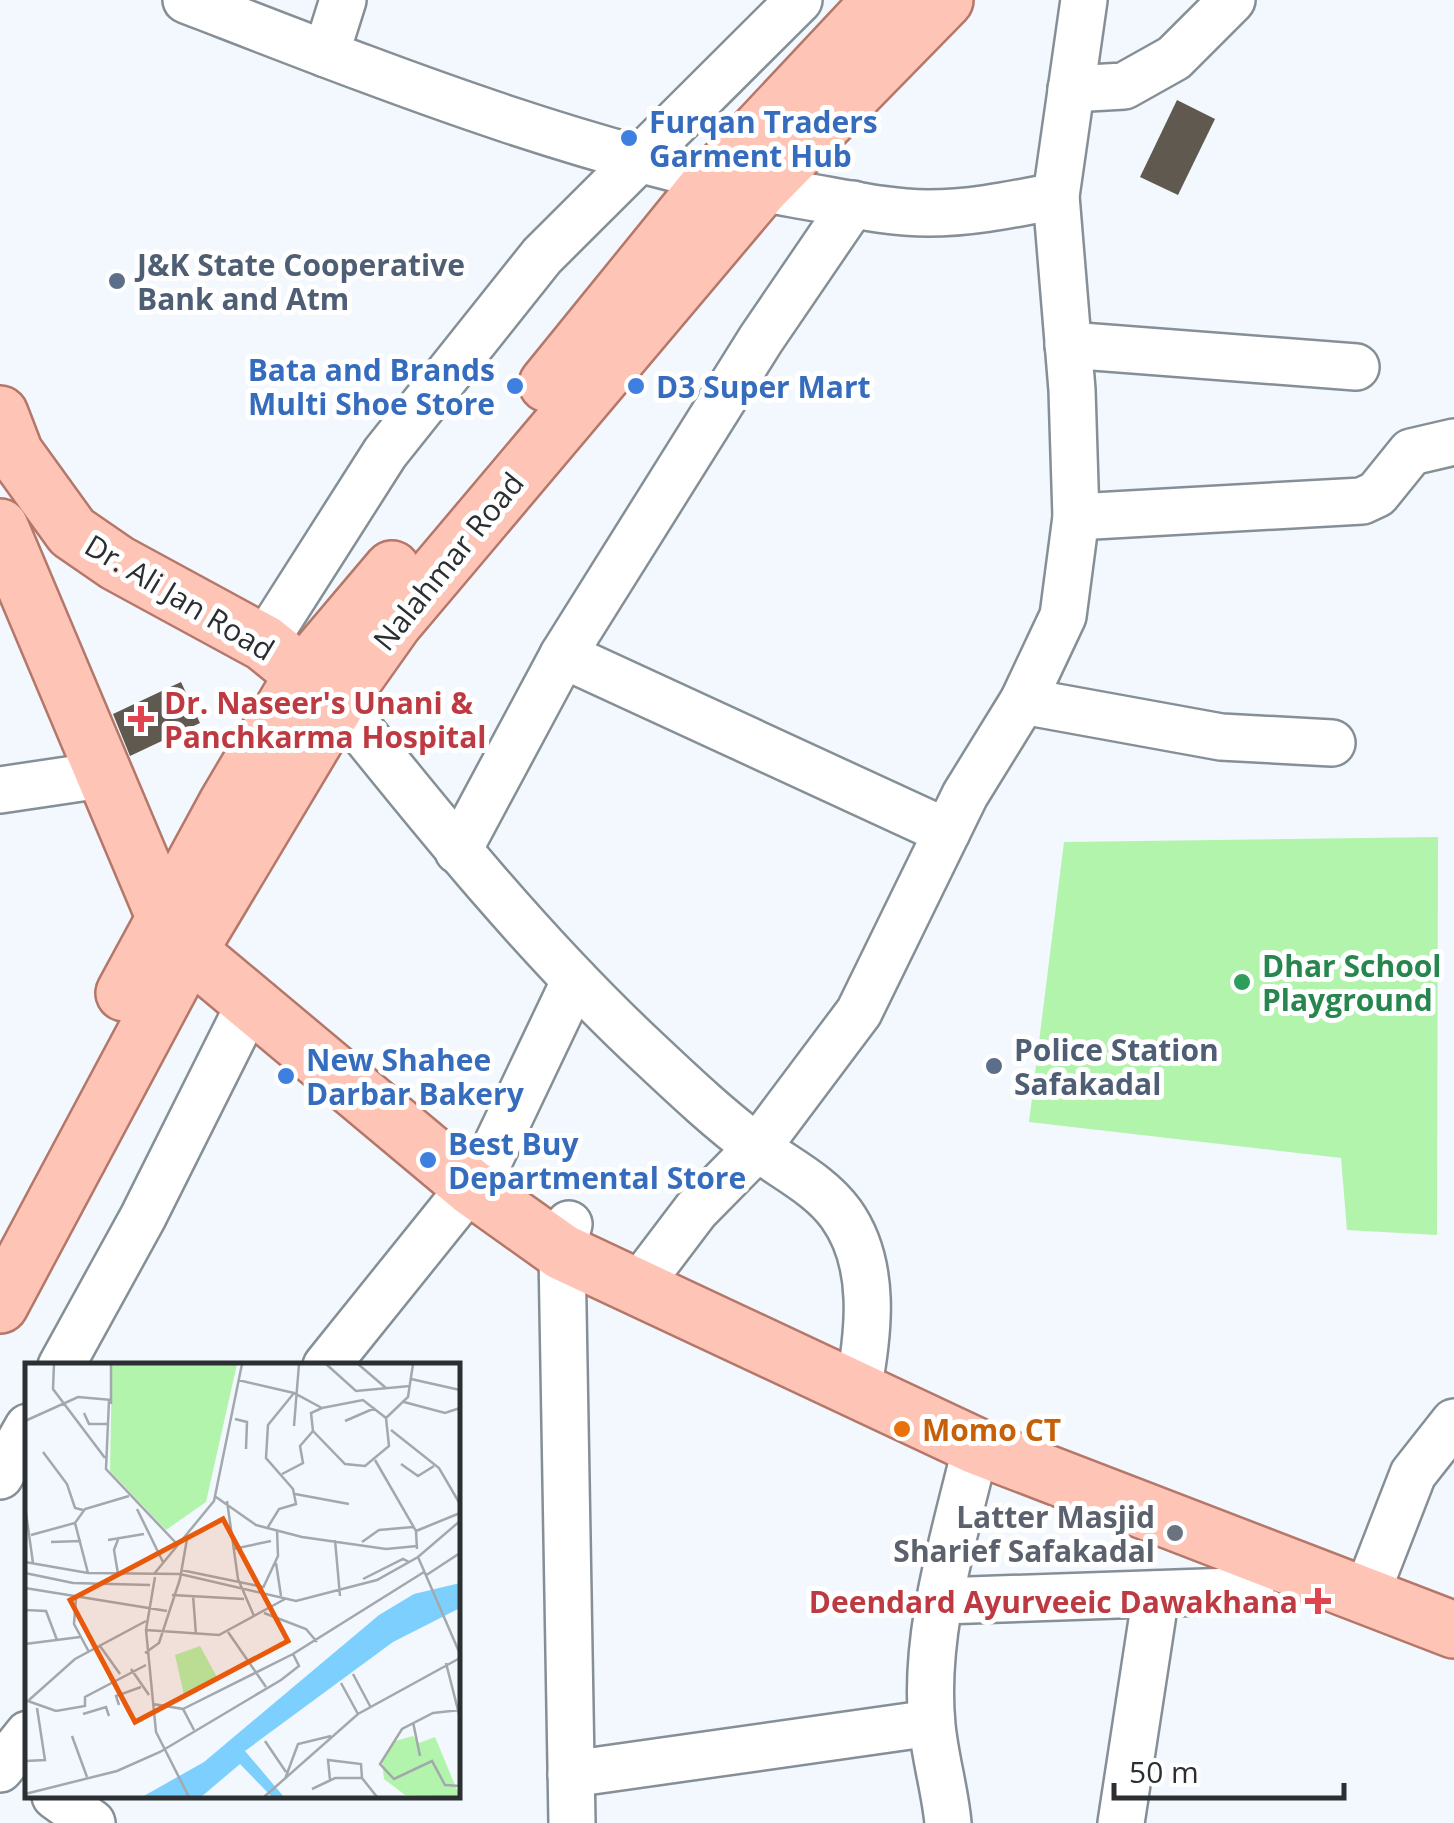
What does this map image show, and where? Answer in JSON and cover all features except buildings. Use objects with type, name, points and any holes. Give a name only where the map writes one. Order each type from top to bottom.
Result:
[{"type":"main road","name":"Nalahmar Road","points":[[0,1305],[187,930],[302,673],[508,432],[738,182],[944,0]]},
{"type":"main road","name":"Nalahmar Road","points":[[738,182],[869,4]]},
{"type":"main road","name":"Dr. Ali Jan Road","points":[[0,414],[15,453],[72,532],[302,673]]},
{"type":"main road","points":[[3,547],[108,774],[187,930],[250,1002],[478,1177],[566,1238],[860,1380],[1454,1606]]},
{"type":"main road","name":"Nalahmar Road","points":[[0,1231],[187,930]]},
{"type":"main road","points":[[187,930],[478,1177]]},
{"type":"main road","points":[[566,1238],[652,1268],[976,1446],[1454,1630]]},
{"type":"street","points":[[186,0],[326,54],[634,160],[853,204],[927,213],[994,208],[1056,196]]},
{"type":"street","points":[[326,54],[343,0]]},
{"type":"street","points":[[799,0],[634,160],[542,256],[385,453],[302,673],[575,980],[650,1054],[758,1148],[807,1181],[840,1213],[862,1253],[868,1300],[860,1380]]},
{"type":"street","points":[[652,1268],[696,1210],[758,1148],[859,1012],[947,832],[1023,701],[1063,616],[1076,517],[1056,196],[1084,0]]},
{"type":"street","points":[[1071,88],[1124,86],[1174,58],[1232,0]]},
{"type":"street","points":[[458,851],[563,655],[761,339],[853,204]]},
{"type":"street","points":[[1068,346],[1356,367]]},
{"type":"street","points":[[1076,517],[1362,501],[1377,494],[1411,452],[1454,442]]},
{"type":"street","points":[[563,655],[947,832]]},
{"type":"street","points":[[1023,701],[1221,737],[1332,743]]},
{"type":"street","points":[[0,790],[108,774]]},
{"type":"street","points":[[328,1363],[478,1177],[575,980]]},
{"type":"street","points":[[63,1363],[143,1216],[250,1002]]},
{"type":"street","points":[[566,1238],[572,1823]]},
{"type":"street","points":[[1374,1577],[1413,1474],[1454,1422]]},
{"type":"street","points":[[0,1476],[25,1432]]},
{"type":"street","points":[[948,1823],[931,1724],[941,1601],[976,1446]]},
{"type":"street","points":[[941,1601],[1246,1588],[1269,1561]]},
{"type":"street","points":[[1120,1823],[1156,1594]]},
{"type":"street","points":[[572,1774],[931,1724]]},
{"type":"street","points":[[59,1798],[92,1823]]},
{"type":"green space","name":"Dhar School Playground","points":[[1438,837],[1437,1235],[1347,1230],[1341,1158],[1029,1122],[1064,842]]},
{"type":"place","name":"Furqan Traders Garment Hub","points":[[629,138]]},
{"type":"place","name":"J&K State Cooperative Bank and Atm","points":[[117,281]]},
{"type":"place","name":"Bata and Brands Multi Shoe Store","points":[[515,386]]},
{"type":"place","name":"D3 Super Mart","points":[[636,386]]},
{"type":"place","name":"Dr. Naseer's Unani & Panchkarma Hospital","points":[[141,719]]},
{"type":"place","name":"Dhar School Playground","points":[[1242,982]]},
{"type":"place","name":"Police Station Safakadal","points":[[994,1066]]},
{"type":"place","name":"New Shahee Darbar Bakery","points":[[286,1076]]},
{"type":"place","name":"Best Buy Departmental Store","points":[[428,1160]]},
{"type":"place","name":"Momo CT","points":[[902,1429]]},
{"type":"place","name":"Latter Masjid Sharief Safakadal","points":[[1175,1533]]},
{"type":"place","name":"Deendard Ayurveeic Dawakhana","points":[[1318,1601]]}]
